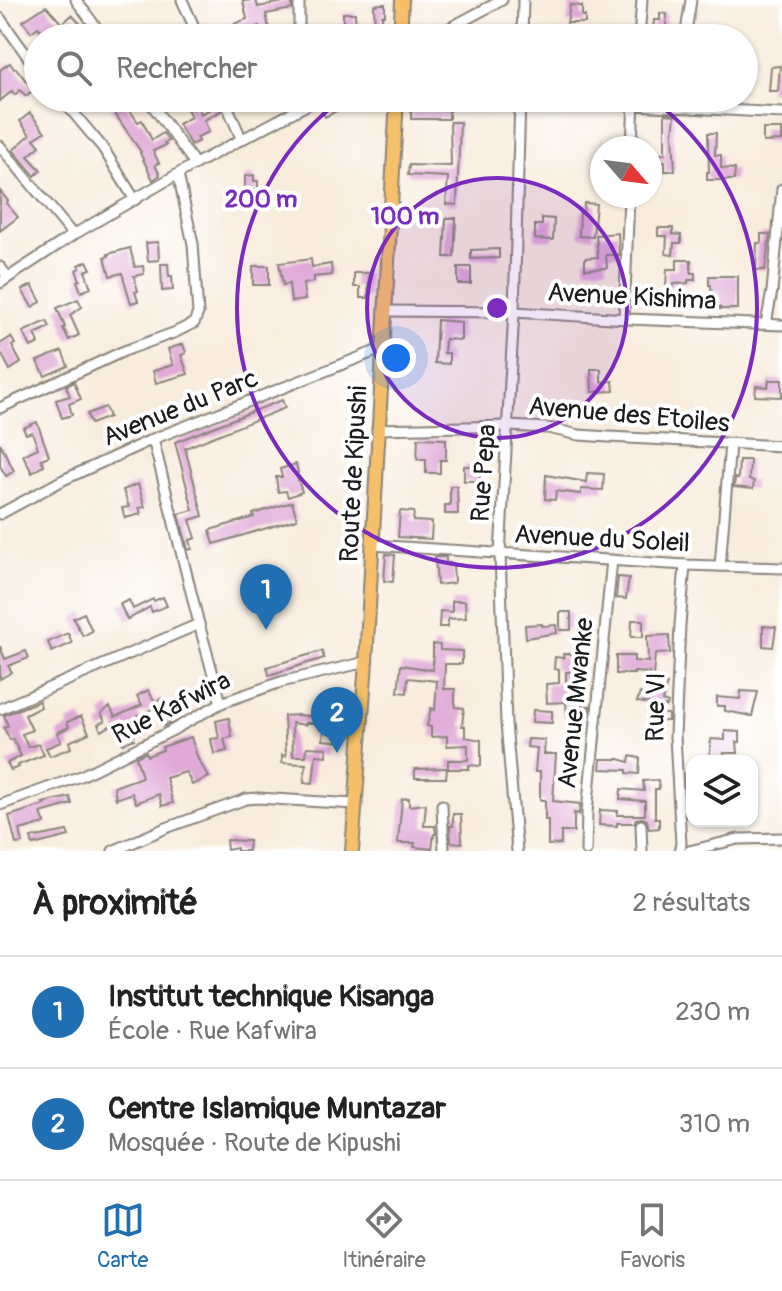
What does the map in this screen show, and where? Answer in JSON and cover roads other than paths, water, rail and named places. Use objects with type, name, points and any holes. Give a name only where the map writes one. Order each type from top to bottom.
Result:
[{"type":"main road","points":[[401,24],[402,0]]},
{"type":"main road","name":"Route de Kipushi","points":[[352,851],[366,662],[396,112]]},
{"type":"street","points":[[76,0],[94,24]]},
{"type":"street","points":[[182,0],[193,24]]},
{"type":"street","points":[[299,0],[299,24]]},
{"type":"street","points":[[457,24],[502,0]]},
{"type":"street","points":[[522,24],[523,0]]},
{"type":"street","points":[[640,24],[642,0]]},
{"type":"street","points":[[687,24],[691,0]]},
{"type":"street","points":[[0,18],[24,51]]},
{"type":"street","points":[[758,111],[782,113]]},
{"type":"street","points":[[73,112],[103,148],[135,200]]},
{"type":"street","points":[[157,112],[195,164]]},
{"type":"street","points":[[230,112],[241,138]]},
{"type":"street","points":[[0,267],[4,280],[73,235],[286,112]]},
{"type":"street","name":"Rue Pepa","points":[[517,851],[506,723],[500,554],[514,312],[520,112]]},
{"type":"street","points":[[633,136],[634,112]]},
{"type":"street","points":[[0,146],[73,235]]},
{"type":"street","points":[[0,408],[124,351],[194,323],[198,313],[193,244],[178,174]]},
{"type":"street","points":[[766,324],[782,189]]},
{"type":"street","points":[[624,319],[629,208]]},
{"type":"street","name":"Avenue Kishima","points":[[384,311],[514,312],[782,325]]},
{"type":"street","name":"Avenue du Parc","points":[[0,514],[63,480],[153,439],[381,349]]},
{"type":"street","name":"Avenue des Etoiles","points":[[377,429],[508,426],[548,428],[579,435],[782,446]]},
{"type":"street","points":[[153,439],[221,703]]},
{"type":"street","points":[[720,566],[730,444]]},
{"type":"street","name":"Avenue du Soleil","points":[[372,545],[685,565],[782,568]]},
{"type":"street","name":"Avenue Mwanke","points":[[586,851],[587,812],[612,560]]},
{"type":"street","name":"Rue VI","points":[[679,851],[675,736],[685,565]]},
{"type":"street","points":[[0,709],[199,624]]},
{"type":"street","name":"Rue Kafwira","points":[[0,805],[81,776],[221,703],[281,682],[366,662]]},
{"type":"street","points":[[113,851],[246,799],[355,804]]},
{"type":"street","points":[[442,805],[444,851]]},
{"type":"street","points":[[641,825],[642,851]]},
{"type":"street","points":[[689,851],[738,839],[782,838]]},
{"type":"place","name":"Institut technique Kisanga","points":[[266,630]]},
{"type":"place","name":"Centre Islamique Muntazar","points":[[337,753]]}]
